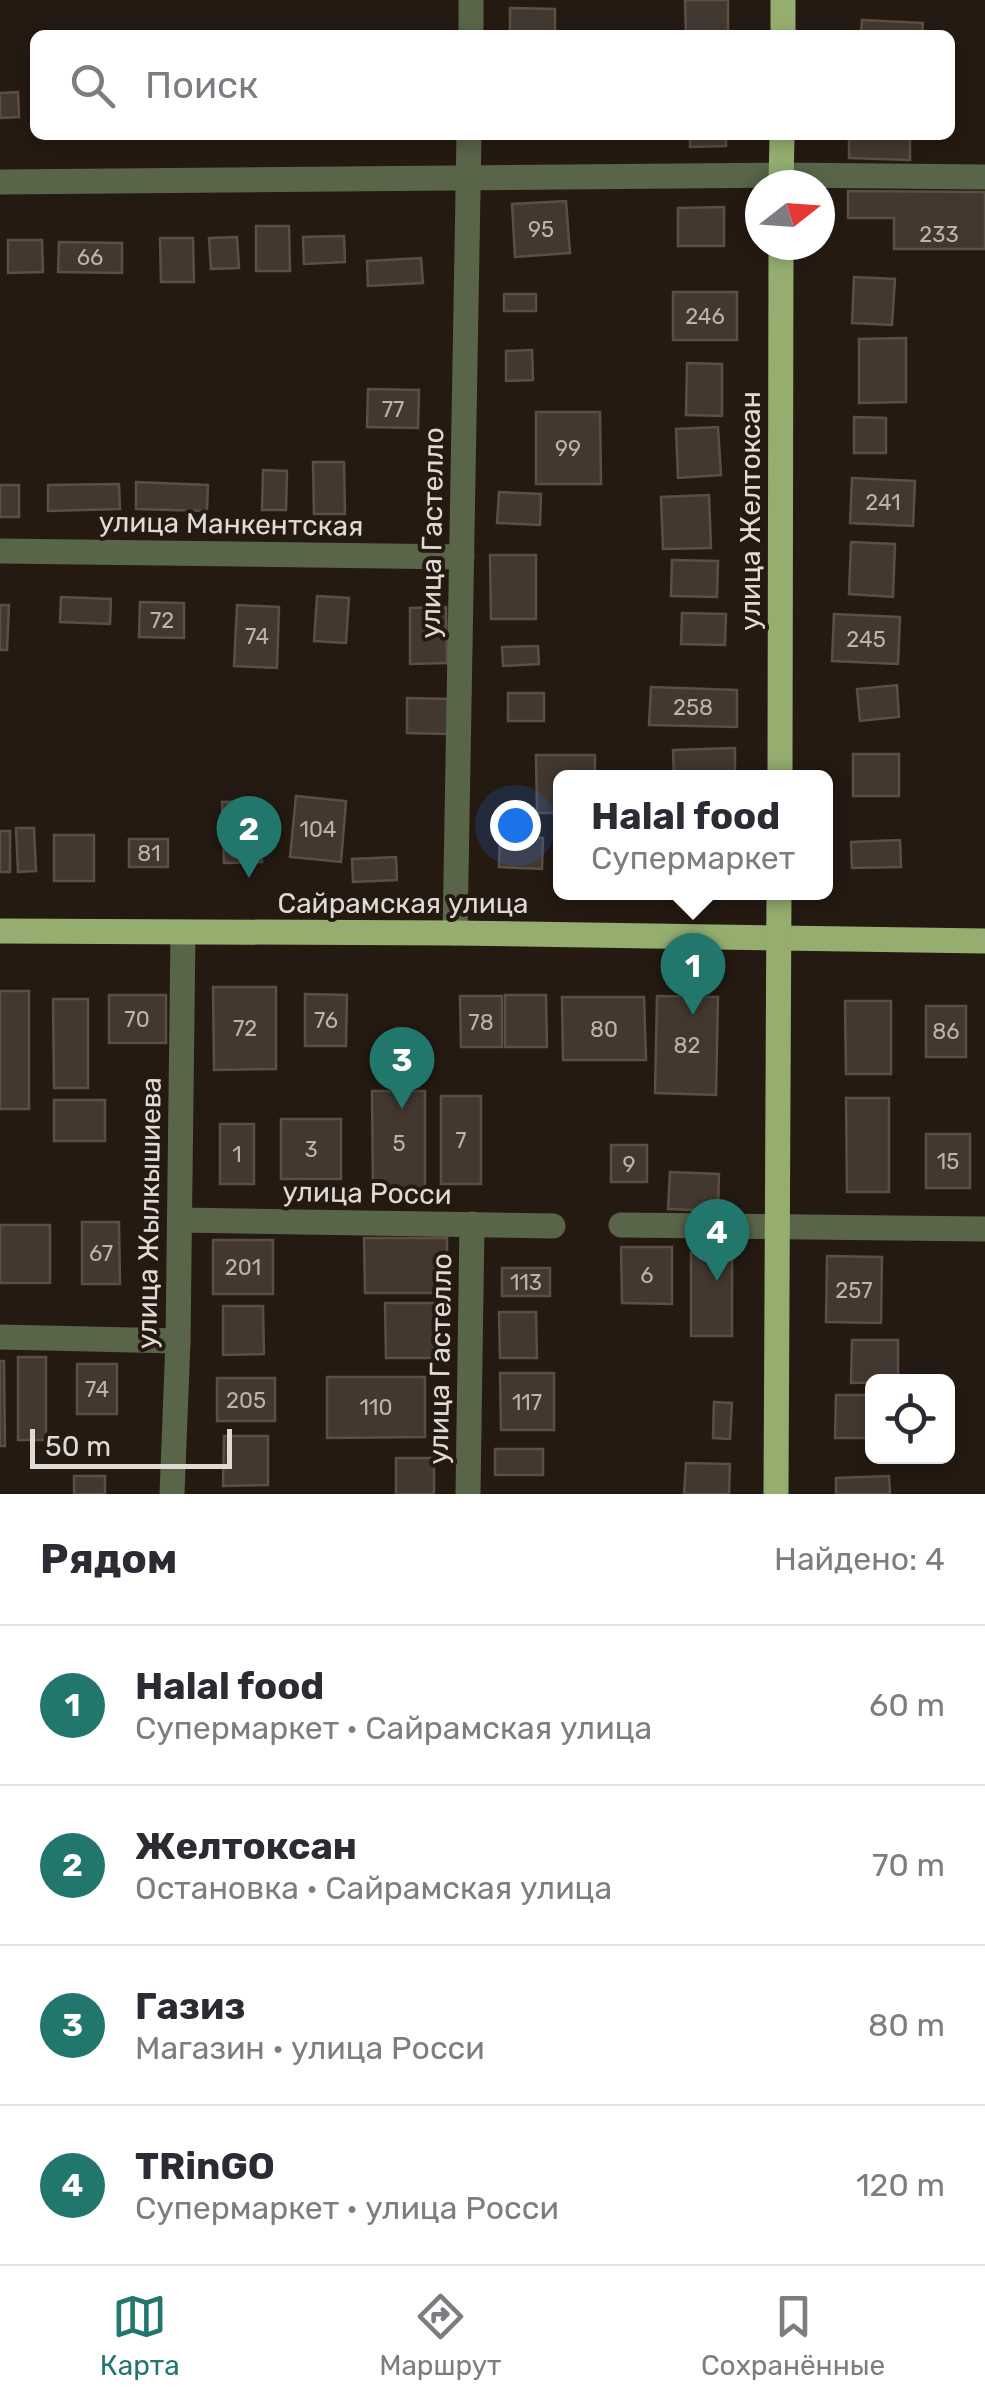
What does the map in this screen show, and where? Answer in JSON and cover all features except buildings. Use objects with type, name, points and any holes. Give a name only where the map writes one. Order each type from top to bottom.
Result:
[{"type":"main road","points":[[783,0],[783,30]]},
{"type":"main road","points":[[781,170],[782,140]]},
{"type":"main road","name":"улица Желтоксан","points":[[780,770],[781,260]]},
{"type":"main road","points":[[776,1494],[779,900]]},
{"type":"main road","name":"Сайрамская улица","points":[[0,931],[985,941]]},
{"type":"street","points":[[470,30],[471,0]]},
{"type":"street","name":"улица Гастелло","points":[[454,933],[469,140]]},
{"type":"street","points":[[835,179],[985,177]]},
{"type":"street","points":[[0,182],[745,180]]},
{"type":"street","name":"улица Манкентская","points":[[0,551],[462,557]]},
{"type":"street","name":"улица Жылкышиева","points":[[172,1494],[184,932]]},
{"type":"street","name":"улица Росси","points":[[180,1220],[554,1226]]},
{"type":"street","name":"улица Гастелло","points":[[468,1494],[472,1224]]},
{"type":"street","points":[[621,1226],[985,1229]]},
{"type":"street","points":[[0,1337],[178,1342]]},
{"type":"place","name":"Желтоксан","points":[[249,878]]},
{"type":"place","name":"Halal food","points":[[693,1015]]},
{"type":"place","name":"Газиз","points":[[402,1109]]},
{"type":"place","name":"TRinGO","points":[[717,1281]]}]
